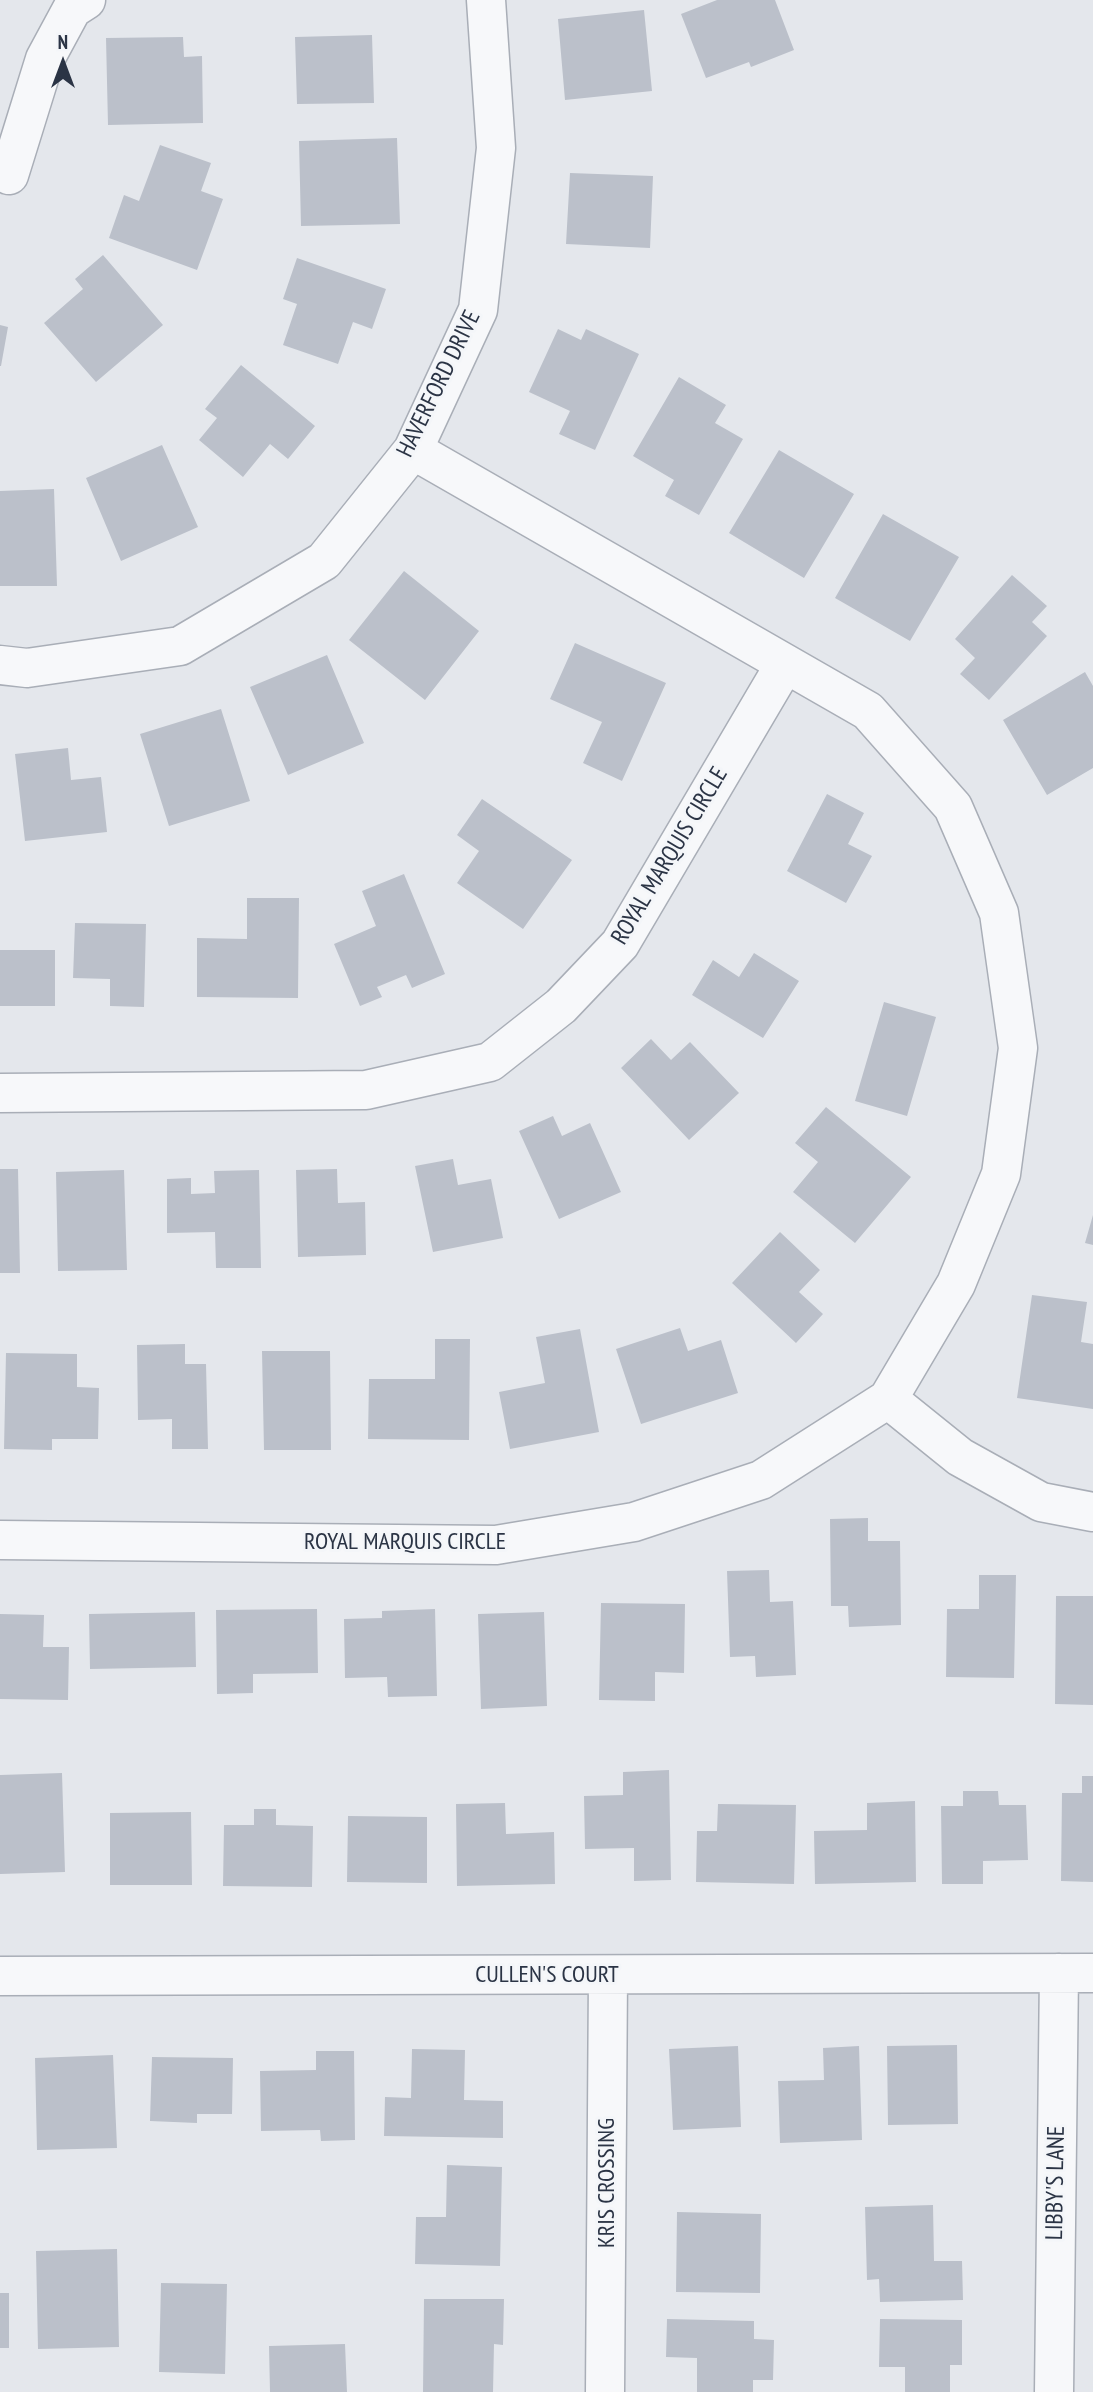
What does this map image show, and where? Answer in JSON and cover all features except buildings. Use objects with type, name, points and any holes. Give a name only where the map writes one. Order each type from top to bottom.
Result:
[{"type":"street","points":[[9,175],[45,59],[72,9],[86,0]]},
{"type":"street","name":"HAVERFORD DRIVE","points":[[0,665],[27,668],[180,646],[324,561],[413,450],[478,310],[496,148],[486,0]]},
{"type":"street","name":"ROYAL MARQUIS CIRCLE","points":[[0,1540],[496,1545],[634,1522],[761,1480],[888,1399],[956,1284],[1001,1174],[1018,1048],[999,913],[953,807],[868,711],[413,450]]},
{"type":"street","name":"ROYAL MARQUIS CIRCLE","points":[[0,1093],[366,1090],[490,1062],[561,1006],[620,944],[785,664]]},
{"type":"street","points":[[888,1399],[960,1457],[1041,1502],[1093,1512]]},
{"type":"street","name":"CULLEN'S COURT","points":[[0,1976],[1076,1973]]},
{"type":"street","name":"LIBBY'S LANE","points":[[1054,2392],[1076,1973]]},
{"type":"street","name":"KRIS CROSSING","points":[[605,2392],[608,1975]]}]
